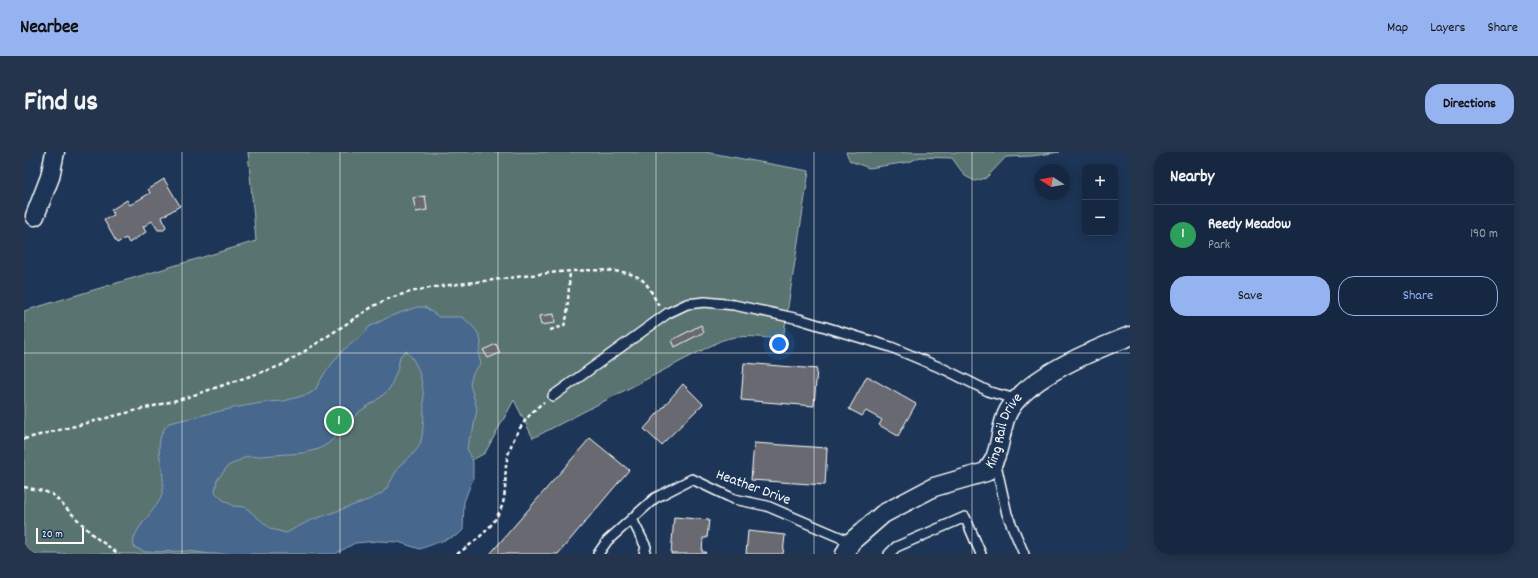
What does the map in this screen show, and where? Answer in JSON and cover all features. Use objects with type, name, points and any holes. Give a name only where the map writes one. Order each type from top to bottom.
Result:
[{"type":"street","points":[[35,216],[50,177],[55,152]]},
{"type":"street","name":"King Rail Drive","points":[[848,548],[883,514],[934,487],[986,472],[995,459],[1002,427],[1008,411],[1016,399],[1043,378],[1076,360],[1130,336]]},
{"type":"lane","points":[[553,396],[664,315],[687,304],[705,302],[734,305],[799,319],[891,347],[946,370],[990,392],[1016,399]]},
{"type":"lane","points":[[995,459],[1007,514],[1024,554]]},
{"type":"lane","name":"Heather Drive","points":[[598,554],[608,541],[655,498],[692,479],[734,499],[767,506],[848,548]]},
{"type":"lane","points":[[889,554],[896,547],[965,517],[982,554]]},
{"type":"lane","points":[[632,519],[646,547],[644,554]]},
{"type":"path","points":[[24,439],[185,398],[280,366],[372,307],[396,296],[434,288],[570,272],[624,272],[639,277],[645,282],[664,315]]},
{"type":"path","points":[[550,330],[564,326],[567,316],[570,272]]},
{"type":"path","points":[[457,554],[474,542],[494,522],[503,503],[506,465],[516,433],[539,406],[553,396]]},
{"type":"path","points":[[24,487],[52,494],[95,537],[119,554]]},
{"type":"green space","points":[[248,152],[705,152],[809,171],[783,339],[735,337],[720,341],[533,438],[514,400],[485,453],[303,554],[24,554],[24,311],[256,241]]},
{"type":"green space","points":[[846,152],[1060,152],[1032,156],[1006,157],[986,178],[975,181],[965,176],[952,158],[920,157],[909,162],[869,168],[850,161]]},
{"type":"water","points":[[417,307],[425,307],[439,317],[462,317],[479,334],[481,342],[479,353],[481,363],[473,373],[470,384],[477,409],[473,431],[467,448],[473,462],[473,478],[464,502],[463,530],[458,535],[420,549],[398,542],[378,541],[355,543],[335,554],[210,554],[189,551],[145,552],[134,547],[135,535],[161,497],[163,478],[159,449],[163,431],[169,423],[233,408],[267,402],[284,401],[309,394],[315,390],[324,374],[343,350],[364,334],[369,327],[391,316]],"holes":[[[406,351],[413,359],[421,379],[424,403],[420,445],[413,454],[400,465],[386,489],[381,494],[309,521],[286,533],[271,529],[245,507],[233,506],[222,499],[215,492],[217,480],[228,466],[246,457],[303,453],[319,449],[329,443],[359,412],[381,397],[390,388],[398,368],[400,356]]]},
{"type":"building","points":[[164,179],[180,206],[162,217],[166,227],[164,230],[158,230],[152,221],[143,227],[146,232],[129,243],[126,238],[117,243],[104,220],[114,215],[111,210],[127,200],[130,205],[150,193],[148,189]]},
{"type":"building","points":[[425,196],[427,210],[416,212],[413,198]]},
{"type":"building","points":[[554,314],[555,323],[541,325],[539,316]]},
{"type":"building","points":[[701,325],[704,332],[675,347],[672,340]]},
{"type":"building","points":[[496,344],[500,353],[488,358],[483,350]]},
{"type":"building","points":[[744,363],[817,369],[814,406],[741,400]]},
{"type":"building","points":[[867,376],[916,404],[898,436],[879,425],[882,420],[866,411],[862,416],[849,409]]},
{"type":"building","points":[[683,384],[703,404],[661,445],[644,429]]},
{"type":"building","points":[[590,438],[629,470],[558,554],[490,554]]},
{"type":"building","points":[[754,443],[827,448],[825,485],[751,480]]},
{"type":"building","points":[[674,517],[709,520],[707,538],[703,538],[702,552],[706,552],[705,554],[671,554]]},
{"type":"building","points":[[748,531],[785,535],[783,554],[746,554]]},
{"type":"place","name":"Reedy Meadow","points":[[339,421]]}]
